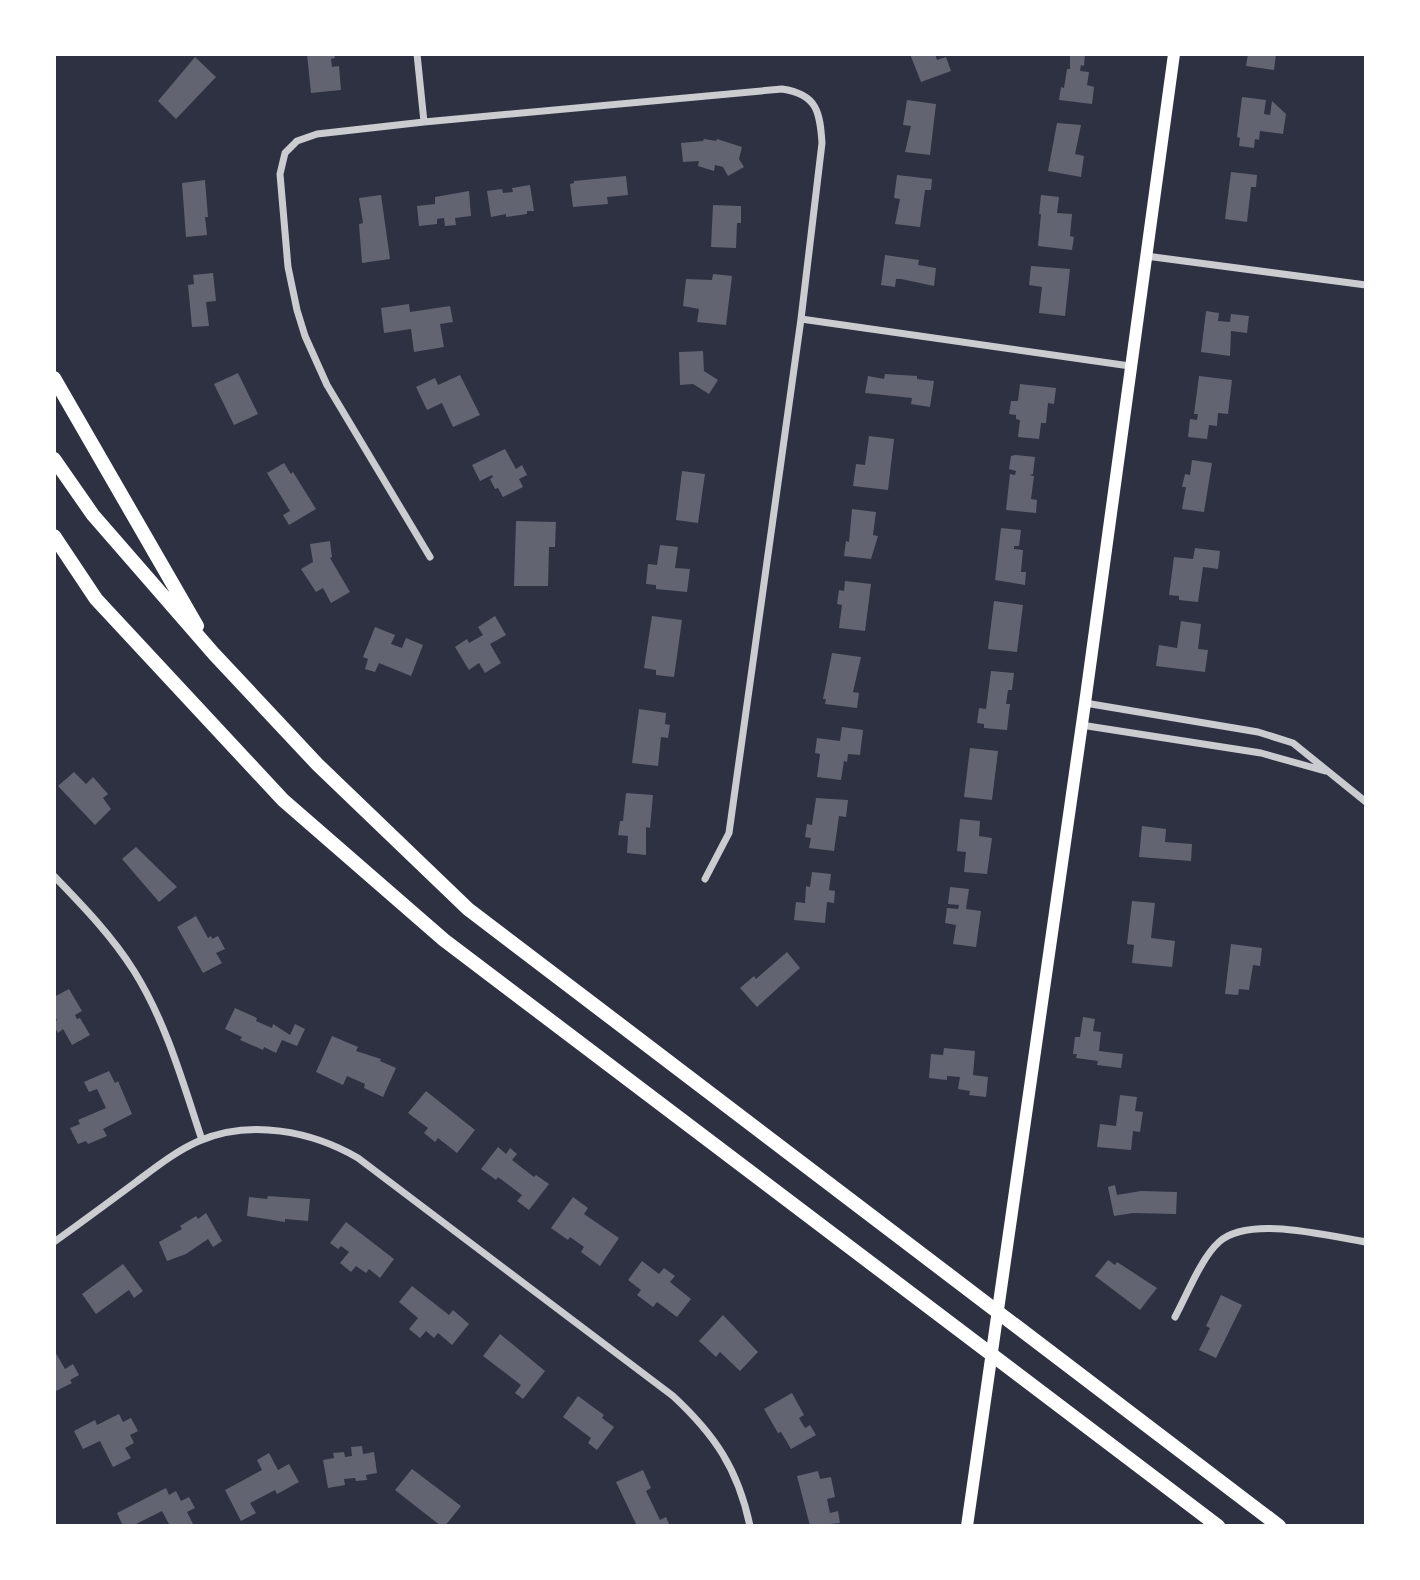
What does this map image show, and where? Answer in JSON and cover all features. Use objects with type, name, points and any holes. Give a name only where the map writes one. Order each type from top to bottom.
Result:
[{"type":"highway","points":[[54,377],[214,654]]},
{"type":"highway","points":[[54,459],[93,515],[214,654],[318,765],[468,909],[1279,1526]]},
{"type":"highway","points":[[54,536],[96,598]]},
{"type":"highway","points":[[54,554],[284,800],[444,940],[1218,1526]]},
{"type":"main road","points":[[967,1526],[1085,703],[1174,54]]},
{"type":"street","points":[[417,54],[424,122]]},
{"type":"street","points":[[430,557],[316,363],[301,323],[292,288],[279,174],[290,146],[306,137],[424,122],[782,89],[804,95],[817,110],[822,143],[801,319],[729,832],[705,879]]},
{"type":"street","points":[[1145,256],[1366,285]]},
{"type":"street","points":[[801,319],[1130,366]]},
{"type":"street","points":[[1085,703],[1258,732],[1293,743],[1366,802]]},
{"type":"street","points":[[1081,725],[1261,753],[1331,773]]},
{"type":"street","points":[[54,876],[93,916],[134,971],[151,1001],[172,1051],[202,1140]]},
{"type":"street","points":[[54,1242],[169,1157],[202,1140],[239,1131],[276,1130],[312,1137],[358,1157],[649,1376],[697,1418],[716,1440],[729,1462],[739,1484],[750,1526]]},
{"type":"street","points":[[1175,1317],[1208,1256],[1218,1242],[1233,1233],[1259,1227],[1366,1242]]},
{"type":"building","points":[[307,54],[334,54],[335,58],[331,59],[332,67],[339,66],[341,90],[311,93]]},
{"type":"building","points":[[910,54],[935,54],[937,60],[946,57],[951,71],[921,82]]},
{"type":"building","points":[[1070,54],[1085,54],[1084,66],[1081,65],[1080,71],[1089,72],[1087,85],[1094,87],[1092,104],[1059,100],[1067,69],[1070,69]]},
{"type":"building","points":[[1248,54],[1276,54],[1274,70],[1246,66]]},
{"type":"building","points":[[195,57],[216,77],[176,119],[158,101]]},
{"type":"building","points":[[1242,97],[1266,100],[1264,114],[1270,115],[1272,101],[1286,114],[1283,134],[1260,131],[1254,148],[1239,146],[1240,138],[1237,137]]},
{"type":"building","points":[[907,100],[936,104],[930,155],[905,152],[911,126],[903,125]]},
{"type":"building","points":[[1057,123],[1081,125],[1075,154],[1084,156],[1081,177],[1048,171]]},
{"type":"building","points":[[717,139],[742,147],[739,159],[744,167],[728,176],[723,167],[715,165],[714,171],[698,166],[699,161],[683,162],[681,143]]},
{"type":"building","points":[[1231,172],[1257,175],[1256,187],[1251,187],[1247,222],[1225,219]]},
{"type":"building","points":[[897,175],[932,179],[931,190],[925,190],[920,227],[895,224],[900,199],[894,198]]},
{"type":"building","points":[[626,176],[628,195],[607,197],[608,204],[573,207],[570,184],[574,181]]},
{"type":"building","points":[[205,180],[207,235],[186,237],[182,183]]},
{"type":"building","points":[[530,185],[534,211],[491,217],[487,191],[502,189],[503,193],[513,192],[512,188]]},
{"type":"building","points":[[469,191],[471,216],[455,218],[456,225],[445,226],[444,218],[437,219],[437,224],[419,226],[417,206],[435,204],[435,197]]},
{"type":"building","points":[[381,195],[390,259],[362,263],[359,224],[363,223],[359,198]]},
{"type":"building","points":[[1041,195],[1059,197],[1057,213],[1072,214],[1072,250],[1038,246]]},
{"type":"building","points":[[713,205],[741,206],[736,248],[711,247]]},
{"type":"building","points":[[885,255],[919,260],[918,265],[936,268],[934,286],[901,279],[896,279],[895,287],[881,285]]},
{"type":"building","points":[[1031,266],[1070,269],[1065,316],[1039,313],[1042,287],[1029,285]]},
{"type":"building","points":[[213,273],[216,301],[206,302],[209,326],[192,327],[188,285],[194,284],[193,275]]},
{"type":"building","points":[[713,274],[732,276],[726,325],[697,322],[699,309],[683,306],[686,279],[712,280]]},
{"type":"building","points":[[409,304],[410,312],[450,306],[453,322],[440,324],[444,347],[414,352],[411,329],[384,333],[381,308]]},
{"type":"building","points":[[1206,311],[1219,313],[1218,321],[1230,322],[1231,314],[1249,316],[1247,333],[1231,331],[1230,356],[1201,352]]},
{"type":"building","points":[[703,351],[704,371],[718,380],[709,394],[693,384],[680,385],[679,352]]},
{"type":"building","points":[[238,373],[258,414],[234,425],[214,384]]},
{"type":"building","points":[[885,374],[917,376],[917,379],[934,381],[930,407],[911,404],[912,398],[865,393],[868,376],[884,379]]},
{"type":"building","points":[[460,375],[480,415],[453,427],[442,403],[427,410],[416,387],[435,378],[438,385]]},
{"type":"building","points":[[1199,376],[1232,380],[1228,414],[1218,413],[1217,426],[1209,425],[1207,439],[1188,437],[1190,419],[1197,420],[1198,414],[1194,414]]},
{"type":"building","points":[[1020,384],[1056,388],[1054,404],[1048,403],[1046,423],[1041,423],[1039,439],[1018,437],[1020,420],[1016,419],[1016,415],[1009,414],[1011,401],[1018,401]]},
{"type":"building","points":[[869,436],[894,439],[888,490],[853,486],[856,464],[865,465]]},
{"type":"building","points":[[505,449],[516,469],[522,465],[527,475],[519,479],[523,487],[503,497],[490,479],[492,475],[480,481],[472,465]]},
{"type":"building","points":[[1011,456],[1035,457],[1033,474],[1029,475],[1034,476],[1031,499],[1037,500],[1036,513],[1006,510],[1010,474],[1015,475],[1016,471],[1009,469]]},
{"type":"building","points":[[1192,460],[1212,463],[1204,512],[1182,509],[1186,487],[1182,487],[1185,474],[1190,475]]},
{"type":"building","points":[[284,463],[291,474],[293,472],[316,509],[289,525],[283,515],[290,511],[267,473]]},
{"type":"building","points":[[682,471],[705,474],[698,523],[676,520]]},
{"type":"building","points":[[852,509],[876,512],[873,535],[878,536],[871,559],[844,556],[846,541],[849,542]]},
{"type":"building","points":[[516,521],[556,522],[555,547],[549,547],[548,586],[514,586]]},
{"type":"building","points":[[1001,528],[1021,530],[1019,546],[1014,546],[1014,549],[1023,550],[1021,572],[1026,572],[1025,585],[995,580]]},
{"type":"building","points":[[330,541],[330,558],[350,592],[331,603],[323,588],[316,592],[301,569],[313,562],[310,544]]},
{"type":"building","points":[[660,545],[678,547],[675,568],[690,569],[687,592],[656,589],[656,585],[646,584],[648,564],[657,565]]},
{"type":"building","points":[[1195,548],[1220,551],[1218,569],[1203,567],[1198,602],[1179,600],[1179,596],[1169,595],[1174,557],[1193,559]]},
{"type":"building","points":[[845,581],[871,584],[865,631],[839,628],[842,605],[837,604],[839,590],[844,591]]},
{"type":"building","points":[[994,601],[1023,605],[1017,652],[988,649]]},
{"type":"building","points":[[495,616],[506,635],[490,644],[501,663],[485,673],[479,663],[469,670],[455,647],[467,639],[469,643],[483,635],[478,627]]},
{"type":"building","points":[[652,616],[682,620],[674,677],[656,675],[656,670],[644,668]]},
{"type":"building","points":[[1181,621],[1201,624],[1198,649],[1208,650],[1205,672],[1156,666],[1159,645],[1177,648]]},
{"type":"building","points":[[375,627],[395,635],[391,644],[402,648],[406,638],[423,645],[411,676],[379,663],[375,672],[365,669],[368,659],[363,657]]},
{"type":"building","points":[[832,653],[861,657],[853,692],[859,693],[857,708],[825,704],[826,699],[823,699]]},
{"type":"building","points":[[991,671],[1014,673],[1012,690],[1008,690],[1006,704],[1010,704],[1007,730],[984,728],[984,724],[977,723],[979,708],[986,709]]},
{"type":"building","points":[[639,709],[666,713],[665,724],[670,725],[668,738],[661,737],[658,766],[632,763]]},
{"type":"building","points":[[842,727],[863,730],[860,755],[848,754],[841,780],[817,777],[820,754],[815,753],[817,738],[840,741]]},
{"type":"building","points":[[970,748],[998,751],[992,800],[964,797]]},
{"type":"building","points":[[74,772],[86,784],[93,777],[108,794],[103,798],[111,809],[95,825],[58,786]]},
{"type":"building","points":[[626,793],[653,795],[650,828],[646,827],[646,855],[627,853],[628,836],[618,835],[620,821],[623,821]]},
{"type":"building","points":[[816,798],[848,800],[846,817],[839,816],[834,851],[809,848],[811,838],[805,837],[807,824],[812,825]]},
{"type":"building","points":[[960,819],[980,821],[979,836],[992,838],[987,874],[964,872],[966,852],[957,851]]},
{"type":"building","points":[[1142,826],[1166,829],[1165,842],[1192,844],[1191,861],[1139,857]]},
{"type":"building","points":[[136,847],[177,887],[159,902],[122,859]]},
{"type":"building","points":[[812,872],[831,874],[829,890],[835,891],[834,903],[827,902],[825,923],[794,920],[796,902],[805,903],[806,886],[810,887]]},
{"type":"building","points":[[950,887],[969,889],[966,909],[981,911],[976,947],[953,944],[956,925],[945,923],[947,908],[958,909],[959,905],[948,904]]},
{"type":"building","points":[[1132,901],[1155,903],[1151,938],[1175,941],[1172,967],[1132,963],[1134,945],[1127,944]]},
{"type":"building","points":[[196,916],[208,938],[218,936],[225,949],[216,953],[222,963],[203,973],[177,927]]},
{"type":"building","points":[[1231,944],[1262,948],[1260,966],[1253,965],[1249,990],[1239,989],[1238,995],[1225,994]]},
{"type":"building","points":[[787,952],[800,968],[757,1007],[740,988],[754,976],[756,979]]},
{"type":"building","points":[[69,989],[82,1011],[75,1015],[77,1019],[80,1018],[90,1035],[72,1045],[63,1029],[58,1033],[54,1026],[57,1020],[54,1015],[54,997]]},
{"type":"building","points":[[235,1008],[257,1018],[256,1021],[272,1028],[273,1024],[290,1035],[295,1024],[305,1029],[297,1046],[282,1040],[276,1053],[264,1047],[263,1050],[240,1040],[242,1037],[225,1029]]},
{"type":"building","points":[[1083,1017],[1095,1019],[1093,1031],[1101,1032],[1099,1051],[1123,1054],[1121,1068],[1097,1065],[1098,1061],[1076,1058],[1077,1054],[1073,1054],[1075,1037],[1080,1037]]},
{"type":"building","points":[[332,1036],[358,1047],[356,1051],[381,1059],[380,1061],[396,1068],[383,1097],[364,1088],[365,1084],[347,1076],[343,1085],[316,1072]]},
{"type":"building","points":[[944,1048],[975,1051],[973,1075],[988,1077],[986,1097],[969,1095],[970,1091],[958,1089],[960,1077],[947,1076],[947,1080],[929,1078],[931,1054],[943,1055]]},
{"type":"building","points":[[109,1071],[115,1083],[118,1081],[132,1114],[103,1129],[107,1136],[88,1144],[86,1141],[78,1144],[70,1128],[80,1124],[78,1120],[106,1108],[97,1089],[89,1092],[84,1082]]},
{"type":"building","points":[[426,1091],[475,1130],[457,1153],[438,1138],[435,1142],[424,1133],[428,1128],[408,1113]]},
{"type":"building","points":[[1120,1095],[1137,1097],[1135,1111],[1143,1112],[1140,1132],[1133,1131],[1131,1150],[1097,1147],[1100,1124],[1116,1126]]},
{"type":"building","points":[[498,1147],[506,1154],[510,1148],[517,1154],[512,1160],[534,1177],[536,1175],[549,1184],[529,1210],[517,1201],[522,1195],[498,1177],[496,1180],[481,1169]]},
{"type":"building","points":[[1115,1185],[1117,1195],[1141,1191],[1177,1192],[1176,1214],[1133,1213],[1114,1216],[1108,1187]]},
{"type":"building","points":[[268,1196],[310,1199],[308,1221],[285,1219],[285,1222],[247,1216],[249,1197],[267,1199]]},
{"type":"building","points":[[573,1197],[588,1208],[584,1214],[619,1238],[600,1266],[581,1252],[584,1247],[551,1228]]},
{"type":"building","points":[[206,1213],[222,1241],[213,1247],[208,1239],[186,1254],[167,1261],[159,1242],[182,1229],[180,1226],[196,1216],[198,1219]]},
{"type":"building","points":[[346,1222],[394,1259],[380,1278],[369,1269],[366,1273],[356,1266],[351,1272],[340,1263],[349,1252],[330,1243]]},
{"type":"building","points":[[1108,1260],[1115,1265],[1117,1262],[1157,1288],[1140,1310],[1095,1276]]},
{"type":"building","points":[[642,1261],[659,1274],[664,1268],[675,1276],[670,1282],[691,1299],[677,1317],[657,1302],[653,1307],[637,1295],[641,1290],[628,1280]]},
{"type":"building","points":[[123,1264],[143,1291],[134,1298],[129,1290],[96,1314],[82,1294]]},
{"type":"building","points":[[412,1286],[449,1315],[453,1310],[469,1324],[452,1345],[438,1333],[434,1338],[426,1331],[420,1338],[409,1329],[418,1318],[399,1302]]},
{"type":"building","points":[[1221,1295],[1242,1305],[1216,1358],[1199,1350],[1210,1328],[1206,1326]]},
{"type":"building","points":[[723,1315],[758,1352],[740,1371],[720,1352],[716,1357],[699,1341]]},
{"type":"building","points":[[500,1334],[545,1371],[523,1399],[515,1393],[521,1385],[483,1356]]},
{"type":"building","points":[[54,1350],[65,1369],[73,1364],[79,1375],[70,1380],[72,1383],[54,1392]]},
{"type":"building","points":[[792,1393],[804,1415],[799,1418],[805,1428],[810,1425],[816,1435],[791,1449],[764,1409]]},
{"type":"building","points":[[578,1396],[604,1415],[602,1418],[614,1427],[597,1450],[588,1443],[591,1438],[563,1417]]},
{"type":"building","points":[[119,1414],[123,1422],[131,1418],[138,1431],[130,1435],[134,1443],[125,1448],[131,1458],[113,1467],[100,1441],[83,1449],[74,1431],[95,1420],[97,1425]]},
{"type":"building","points":[[362,1446],[363,1454],[374,1452],[377,1473],[366,1475],[367,1480],[344,1479],[345,1485],[328,1488],[323,1460],[334,1458],[333,1453],[344,1452],[345,1457],[352,1456],[351,1447]]},
{"type":"building","points":[[269,1453],[278,1470],[289,1464],[299,1482],[277,1494],[275,1490],[250,1503],[256,1513],[241,1521],[225,1490],[262,1470],[257,1460]]},
{"type":"building","points":[[412,1469],[461,1506],[445,1526],[441,1526],[395,1490]]},
{"type":"building","points":[[643,1470],[651,1488],[646,1491],[660,1520],[666,1517],[670,1526],[637,1526],[616,1482]]},
{"type":"building","points":[[818,1471],[820,1479],[831,1477],[835,1497],[827,1499],[830,1513],[838,1511],[840,1523],[810,1526],[797,1476]]},
{"type":"building","points":[[166,1488],[169,1495],[176,1491],[181,1501],[189,1497],[195,1508],[187,1512],[194,1526],[170,1526],[162,1511],[132,1526],[123,1526],[117,1513]]}]
